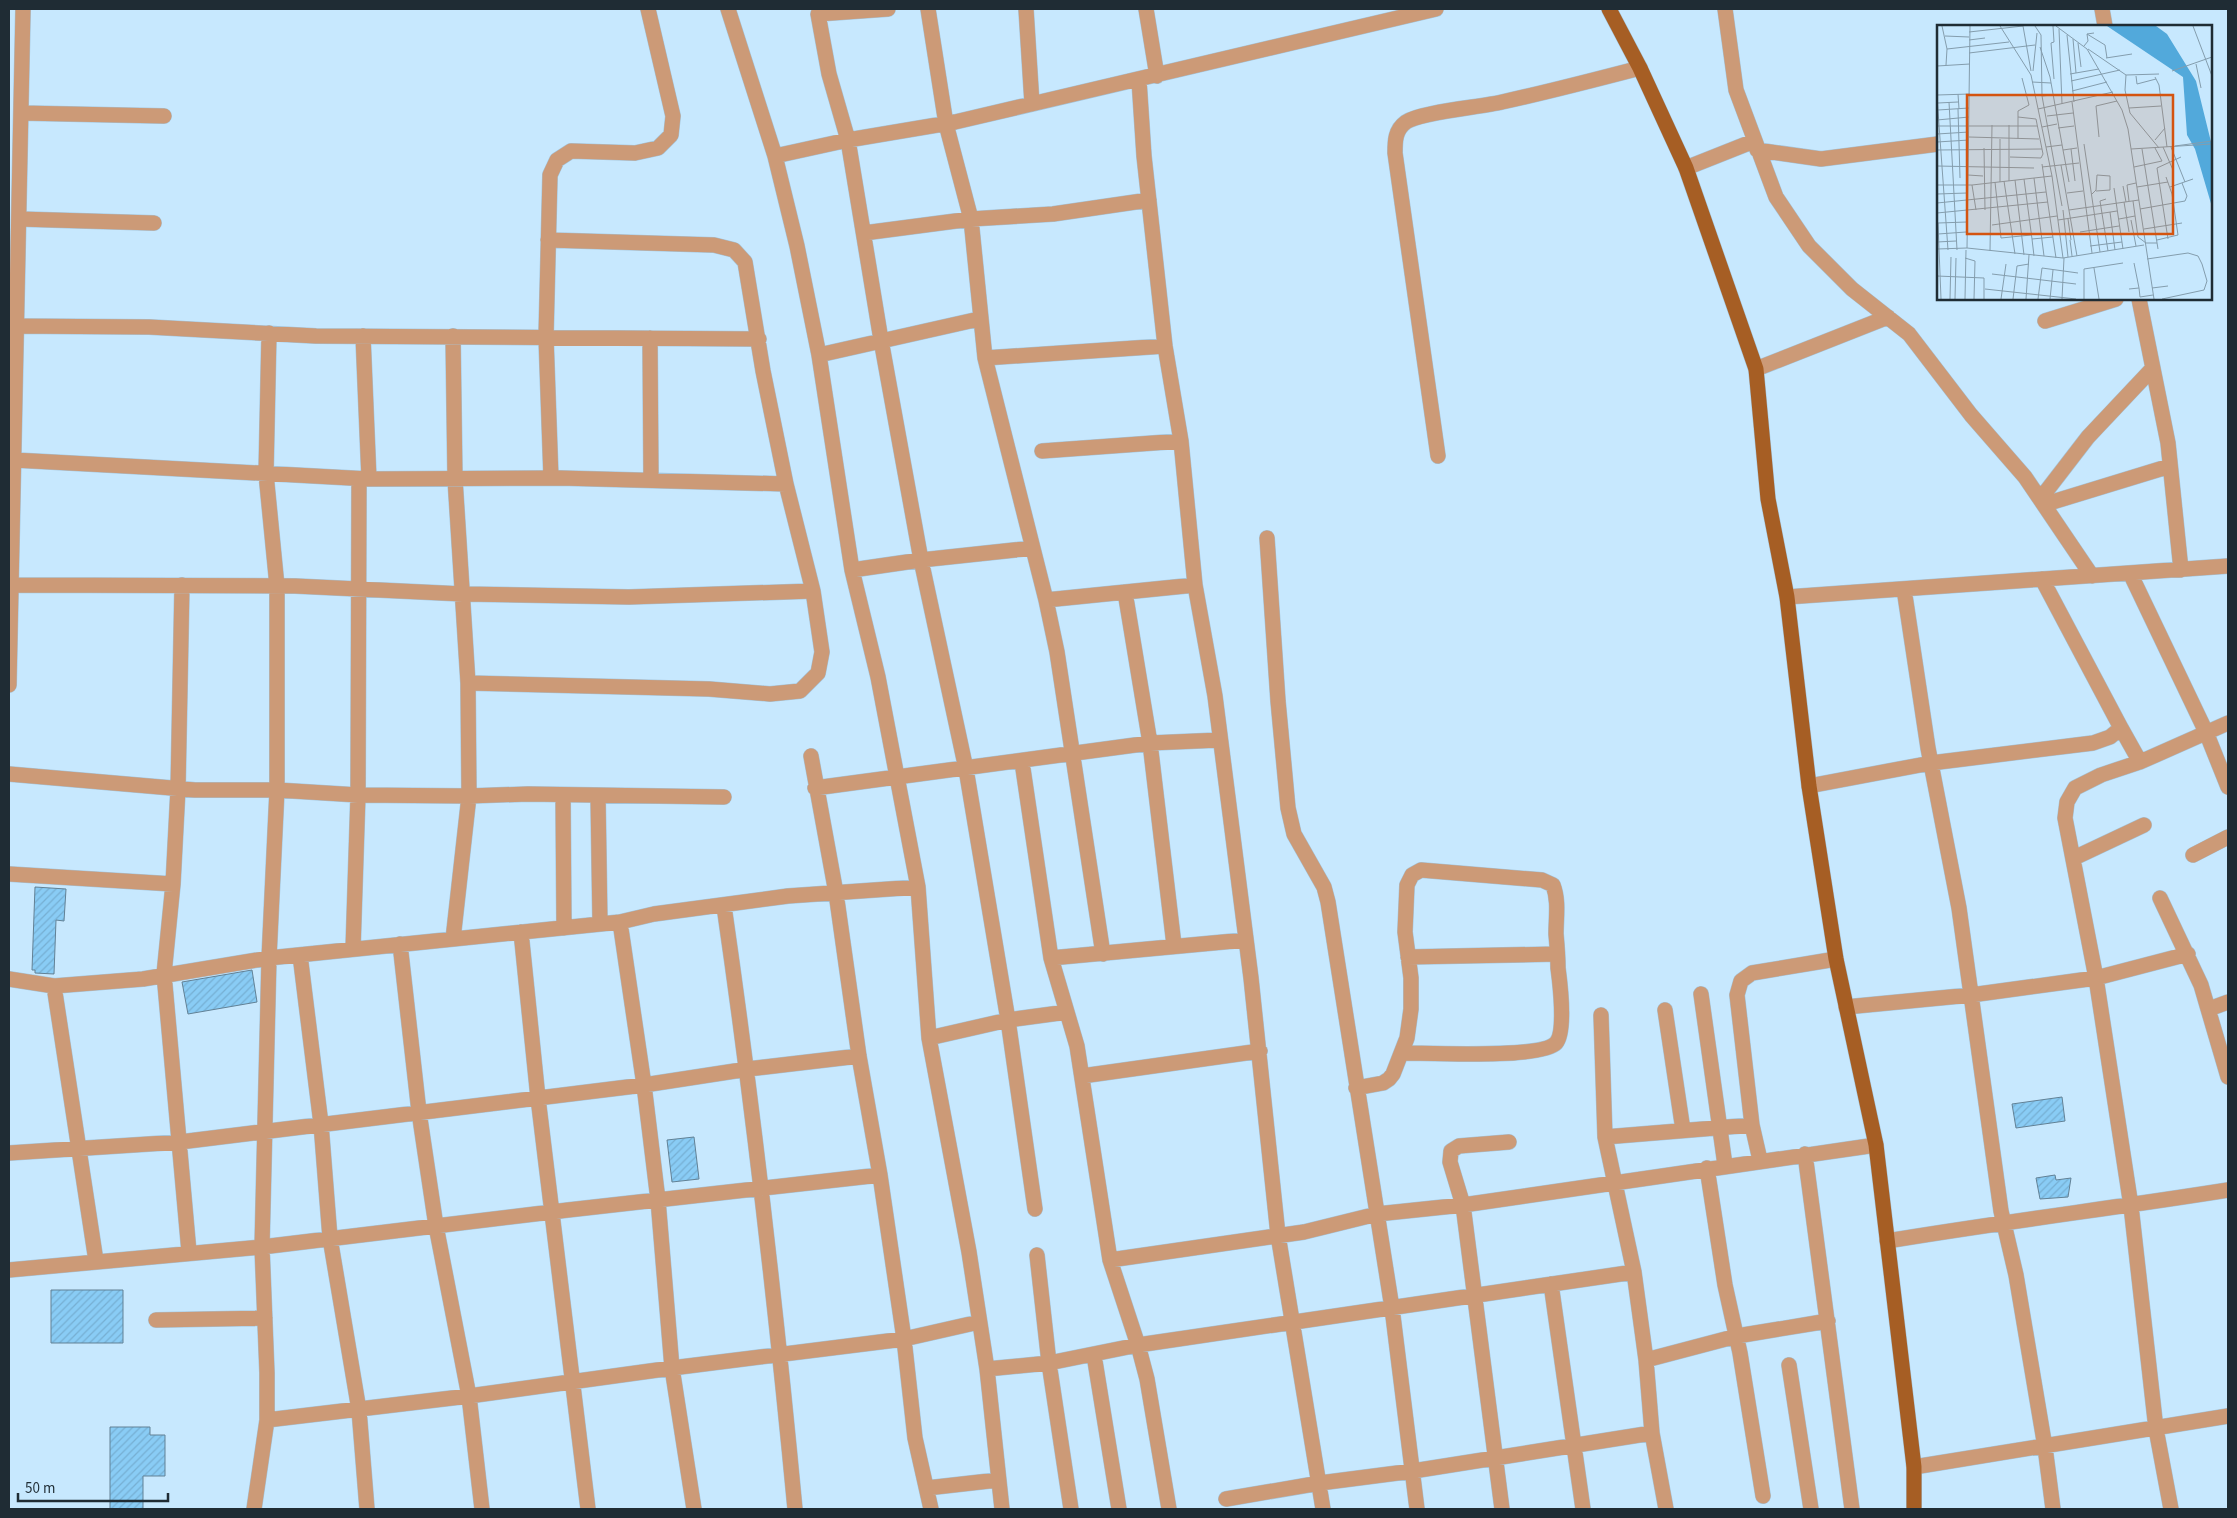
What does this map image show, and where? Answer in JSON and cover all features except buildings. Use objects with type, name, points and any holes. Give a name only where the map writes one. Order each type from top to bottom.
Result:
[{"type":"main road","points":[[1609,9],[1640,68],[1686,168],[1756,369],[1768,499],[1787,597],[1809,786],[1836,959],[1876,1145],[1914,1467],[1914,1509]]},
{"type":"street","points":[[9,685],[11,493],[14,460],[12,404],[13,247],[19,219],[14,145],[21,113],[23,9]]},
{"type":"street","points":[[551,478],[546,337],[550,175],[557,160],[571,151],[635,153],[658,148],[671,135],[673,116],[648,9]]},
{"type":"street","points":[[728,9],[775,156],[796,246],[819,355],[852,570],[878,677],[918,887],[929,1038],[964,1223],[986,1369],[1002,1509]]},
{"type":"street","points":[[888,9],[818,11],[829,74],[848,140],[881,340],[921,560],[966,769],[1008,1020],[1035,1209]]},
{"type":"street","points":[[928,9],[946,124],[971,219],[979,318],[985,358],[1046,600],[1057,652],[1103,954]]},
{"type":"street","points":[[1026,9],[1032,104]]},
{"type":"street","points":[[1146,9],[1157,76]]},
{"type":"street","points":[[775,156],[848,140],[946,124],[1436,9]]},
{"type":"street","points":[[1725,9],[1736,90],[1776,197],[1809,246],[1852,289],[1909,334],[1971,416],[2026,477],[2092,576]]},
{"type":"street","points":[[2102,9],[2105,25]]},
{"type":"street","points":[[1438,456],[1395,152],[1395,139],[1398,128],[1407,121],[1426,116],[1501,102],[1640,68]]},
{"type":"street","points":[[1139,80],[1149,200],[1165,346],[1181,441],[1195,585],[1220,740],[1260,1051],[1278,1235],[1323,1509]]},
{"type":"street","points":[[21,113],[164,116]]},
{"type":"street","points":[[1686,168],[1755,145],[1821,159],[1937,144]]},
{"type":"street","points":[[864,233],[971,219],[1053,214],[1149,200]]},
{"type":"street","points":[[19,219],[154,223]]},
{"type":"street","points":[[468,683],[699,689],[770,694],[800,691],[818,673],[822,652],[813,591],[786,484],[763,371],[745,262],[734,250],[714,244],[548,240]]},
{"type":"street","points":[[2045,321],[2113,300]]},
{"type":"street","points":[[2139,300],[2168,443],[2182,570]]},
{"type":"street","points":[[1756,369],[1888,317]]},
{"type":"street","points":[[819,355],[979,318]]},
{"type":"street","points":[[13,326],[149,327],[363,336],[758,340]]},
{"type":"street","points":[[254,1509],[267,1420],[262,1247],[269,958],[277,790],[277,586],[266,474],[268,333]]},
{"type":"street","points":[[353,949],[364,479],[363,336]]},
{"type":"street","points":[[453,336],[455,478],[464,594],[468,683],[469,796],[453,939]]},
{"type":"street","points":[[650,338],[651,480]]},
{"type":"street","points":[[985,358],[1165,346]]},
{"type":"street","points":[[2043,501],[2088,437],[2153,368]]},
{"type":"street","points":[[1042,451],[1181,441]]},
{"type":"street","points":[[14,460],[364,479],[551,478],[786,484]]},
{"type":"street","points":[[2043,501],[2170,466]]},
{"type":"street","points":[[1267,538],[1278,701],[1288,808],[1294,834],[1324,887],[1328,902],[1392,1308],[1417,1509]]},
{"type":"street","points":[[852,570],[921,560],[1033,548]]},
{"type":"street","points":[[1787,597],[2130,573],[2182,570],[2226,571]]},
{"type":"street","points":[[2130,573],[2206,732],[2228,787]]},
{"type":"street","points":[[2042,579],[2140,762]]},
{"type":"street","points":[[10,585],[277,586],[464,594],[629,597],[813,591]]},
{"type":"street","points":[[182,585],[178,789],[173,884],[164,974],[189,1252]]},
{"type":"street","points":[[1046,600],[1195,585]]},
{"type":"street","points":[[1904,589],[1931,763],[1959,908],[2004,1222],[2016,1275],[2045,1447],[2053,1509]]},
{"type":"street","points":[[1125,592],[1150,744],[1174,945]]},
{"type":"street","points":[[2172,1509],[2156,1429],[2131,1206],[2096,978],[2065,818],[2066,802],[2075,788],[2088,781],[2140,762],[2228,723]]},
{"type":"street","points":[[1809,786],[1931,763],[2093,743],[2110,737],[2121,728]]},
{"type":"street","points":[[815,788],[1150,744],[1220,740]]},
{"type":"street","points":[[811,756],[815,788],[836,892],[859,1056],[880,1175],[904,1339],[914,1438],[931,1509]]},
{"type":"street","points":[[1022,762],[1051,958],[1077,1046],[1110,1260],[1138,1345],[1159,1445],[1168,1509]]},
{"type":"street","points":[[9,774],[178,789],[277,790],[358,795],[724,797]]},
{"type":"street","points":[[563,795],[564,928]]},
{"type":"street","points":[[598,796],[600,924]]},
{"type":"street","points":[[2074,858],[2144,825]]},
{"type":"street","points":[[2193,855],[2228,837]]},
{"type":"street","points":[[1356,1088],[1383,1083],[1389,1079],[1393,1074],[1407,1038],[1411,1009],[1405,932],[1407,885],[1412,875],[1422,870],[1534,879],[1553,885],[1557,895],[1560,1027],[1556,1043],[1546,1049],[1518,1053],[1402,1053]]},
{"type":"street","points":[[9,874],[173,884]]},
{"type":"street","points":[[9,979],[54,986],[143,979],[269,958],[620,922],[654,914],[788,896],[918,887]]},
{"type":"street","points":[[2160,898],[2188,954],[2209,1009],[2228,1077]]},
{"type":"street","points":[[724,906],[748,1069],[762,1187],[795,1509]]},
{"type":"street","points":[[620,922],[644,1085],[658,1200],[672,1368],[694,1509]]},
{"type":"street","points":[[521,932],[551,1212],[588,1509]]},
{"type":"street","points":[[1051,958],[1174,945],[1245,940]]},
{"type":"street","points":[[400,944],[419,1112],[436,1226],[469,1396],[482,1509]]},
{"type":"street","points":[[1408,957],[1557,954]]},
{"type":"street","points":[[1846,1007],[1971,995],[2096,978],[2188,954]]},
{"type":"street","points":[[300,955],[321,1124],[330,1238],[359,1410],[367,1509]]},
{"type":"street","points":[[1760,1160],[1752,1125],[1737,995],[1741,981],[1752,973],[1836,959]]},
{"type":"street","points":[[54,986],[96,1261]]},
{"type":"street","points":[[1701,994],[1725,1165]]},
{"type":"street","points":[[2209,1009],[2228,1002]]},
{"type":"street","points":[[1665,1010],[1684,1130]]},
{"type":"street","points":[[929,1038],[1008,1020],[1068,1012]]},
{"type":"street","points":[[1601,1015],[1605,1136],[1634,1272],[1646,1360],[1652,1433],[1666,1509]]},
{"type":"street","points":[[1082,1076],[1260,1051]]},
{"type":"street","points":[[9,1153],[180,1142],[644,1085],[748,1069],[859,1056]]},
{"type":"street","points":[[1605,1136],[1752,1125]]},
{"type":"street","points":[[1502,1509],[1463,1205],[1450,1162],[1451,1152],[1459,1146],[1509,1142]]},
{"type":"street","points":[[1110,1260],[1304,1232],[1377,1214],[1463,1205],[1725,1165],[1876,1145]]},
{"type":"street","points":[[1806,1154],[1852,1509]]},
{"type":"street","points":[[1707,1168],[1724,1285],[1737,1336],[1763,1496]]},
{"type":"street","points":[[9,1270],[189,1252],[262,1247],[762,1187],[880,1175]]},
{"type":"street","points":[[1887,1241],[2228,1190]]},
{"type":"street","points":[[1038,1255],[1049,1363],[1071,1509]]},
{"type":"street","points":[[986,1369],[1049,1363],[1138,1345],[1634,1272]]},
{"type":"street","points":[[1551,1284],[1583,1509]]},
{"type":"street","points":[[156,1320],[265,1318]]},
{"type":"street","points":[[1646,1360],[1737,1336],[1828,1321]]},
{"type":"street","points":[[267,1420],[359,1410],[904,1339],[979,1322]]},
{"type":"street","points":[[1094,1355],[1119,1509]]},
{"type":"street","points":[[1788,1365],[1811,1509]]},
{"type":"street","points":[[1914,1467],[2228,1416]]},
{"type":"street","points":[[1226,1499],[1652,1433]]},
{"type":"street","points":[[927,1488],[998,1480]]}]
